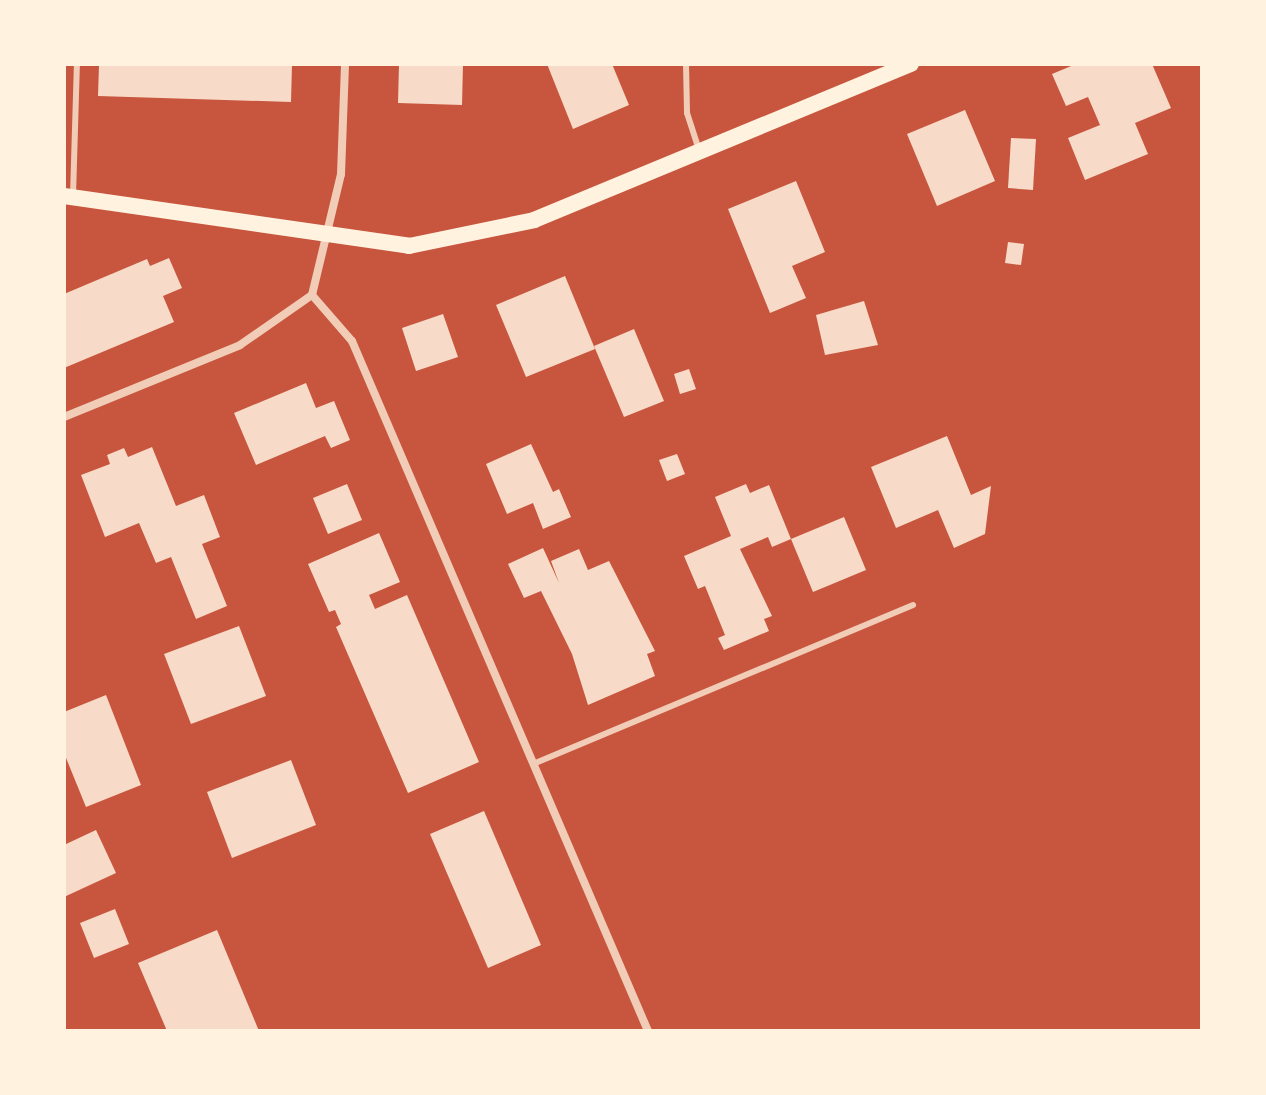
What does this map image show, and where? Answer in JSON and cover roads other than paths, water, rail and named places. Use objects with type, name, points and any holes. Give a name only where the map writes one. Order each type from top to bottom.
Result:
[{"type":"main road","points":[[68,196],[409,246],[534,220],[911,64]]},
{"type":"street","points":[[64,417],[240,345],[312,295],[323,235],[341,174],[345,64]]},
{"type":"street","points":[[312,295],[352,341],[648,1031]]},
{"type":"lane","points":[[68,196],[77,64]]},
{"type":"lane","points":[[686,64],[687,113],[699,152]]},
{"type":"lane","points":[[533,764],[913,605]]}]
